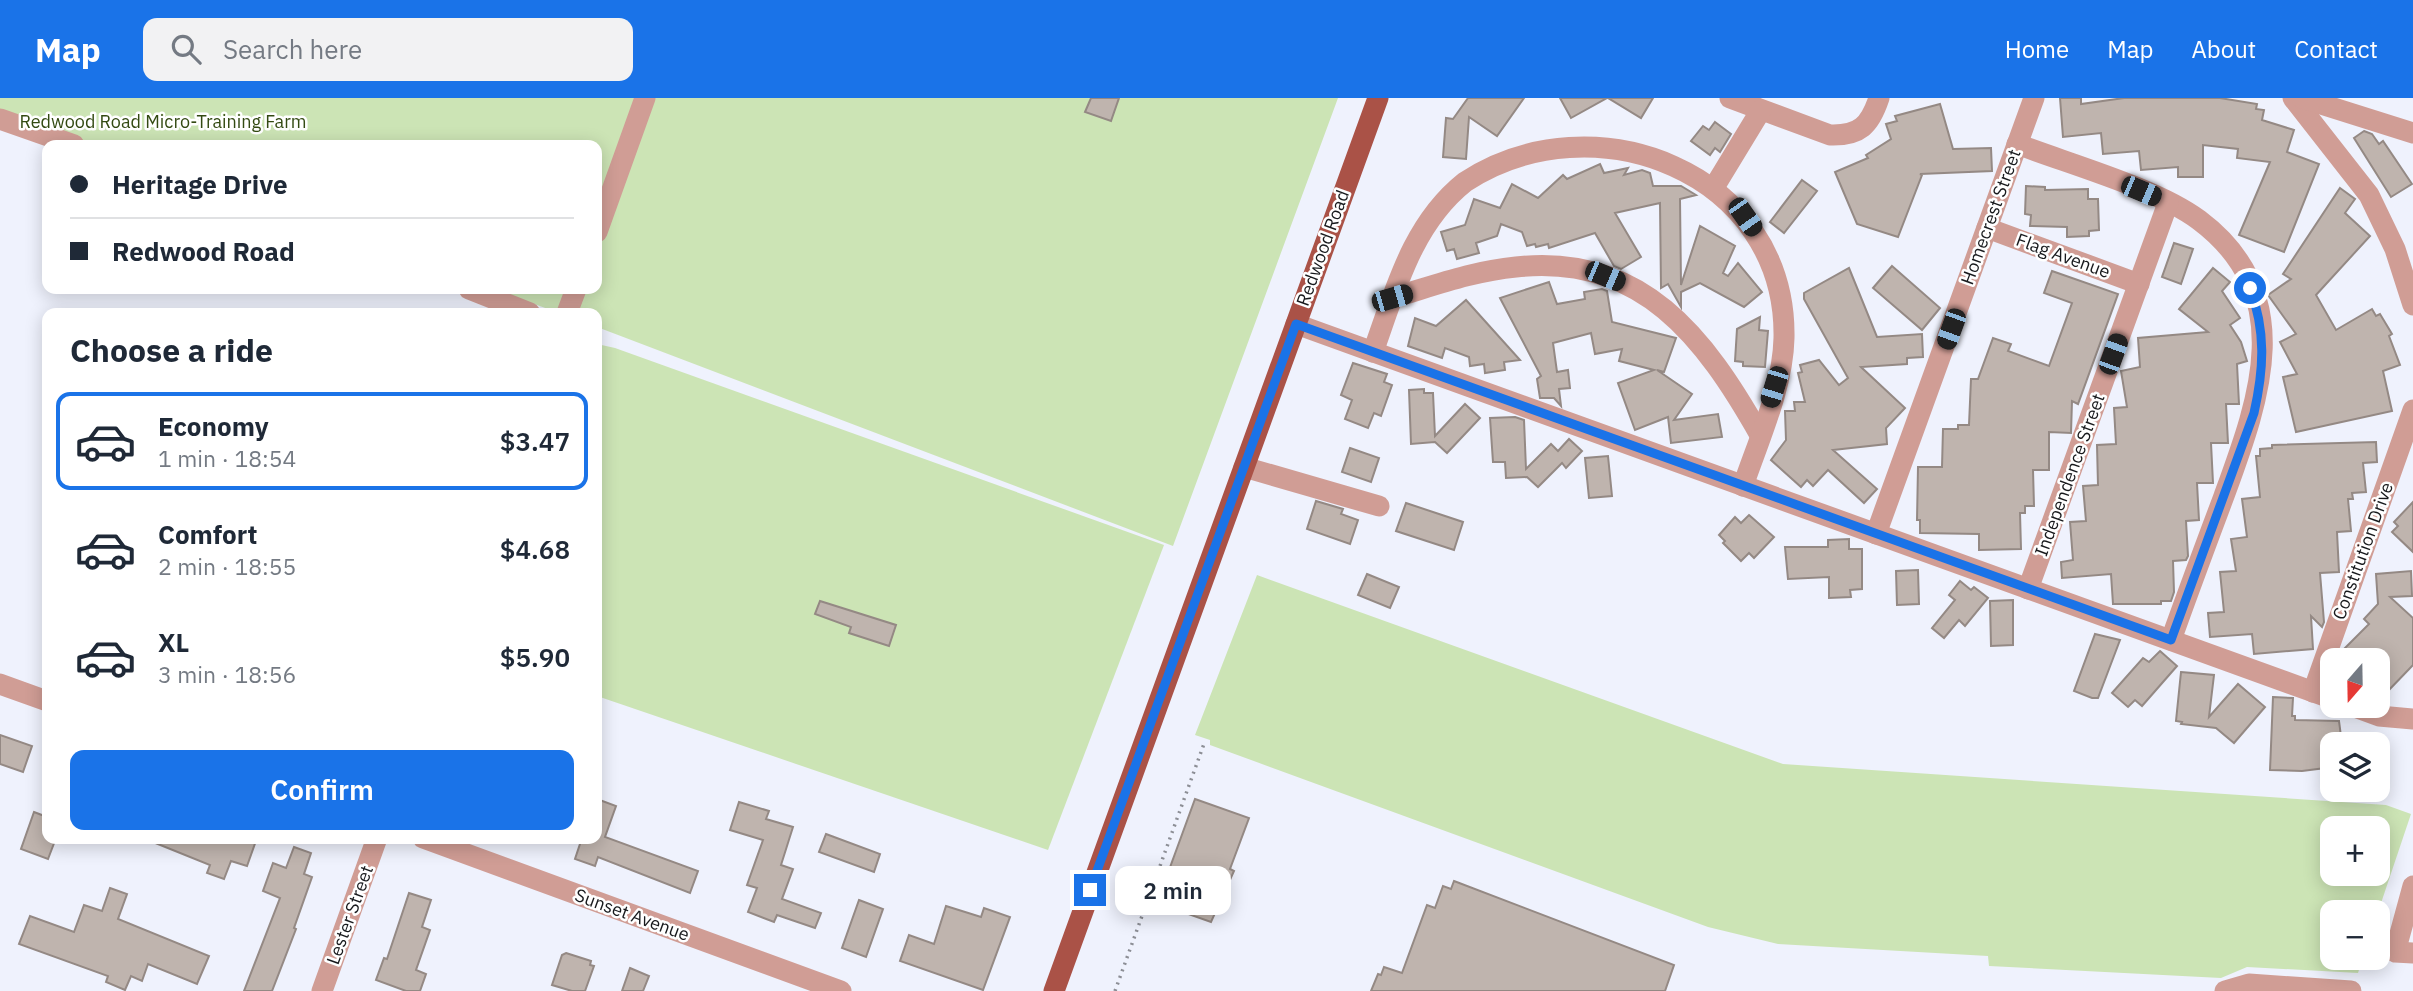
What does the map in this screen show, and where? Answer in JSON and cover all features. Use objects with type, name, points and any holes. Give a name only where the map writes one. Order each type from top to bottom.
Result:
[{"type":"main road","name":"Redwood Road","points":[[1054,991],[1378,98]]},
{"type":"street","points":[[602,218],[645,98]]},
{"type":"street","points":[[1730,98],[1830,135],[1851,135],[1864,128],[1879,98]]},
{"type":"street","name":"Homecrest Street","points":[[1876,534],[2034,98]]},
{"type":"street","points":[[2293,98],[2369,195],[2395,249],[2413,305]]},
{"type":"street","points":[[2302,98],[2413,133]]},
{"type":"street","points":[[1716,184],[1761,110]]},
{"type":"street","points":[[0,119],[60,140]]},
{"type":"street","points":[[1373,352],[1411,249],[1444,202],[1464,182],[1513,153],[1548,143],[1585,138],[1616,141],[1672,157],[1716,184],[1737,205],[1768,256],[1782,310],[1781,363],[1743,485]]},
{"type":"street","points":[[2017,144],[2168,203],[2197,219],[2233,253],[2256,303],[2264,360],[2254,413],[2171,640]]},
{"type":"street","name":"Independence Street","points":[[2028,589],[2168,203]]},
{"type":"street","name":"Flag Avenue","points":[[1987,228],[2139,284]]},
{"type":"street","points":[[1392,298],[1471,275],[1516,267],[1571,268],[1605,276],[1638,291],[1665,308],[1699,339],[1734,388],[1760,435]]},
{"type":"street","points":[[482,294],[517,308]]},
{"type":"street","points":[[1296,324],[2320,695]]},
{"type":"street","name":"Constitution Drive","points":[[2338,648],[2413,410]]},
{"type":"street","points":[[1244,467],[1379,506]]},
{"type":"street","points":[[0,684],[42,699]]},
{"type":"street","points":[[2390,717],[2413,719]]},
{"type":"street","name":"Lester Street","points":[[322,991],[375,844]]},
{"type":"street","name":"Sunset Avenue","points":[[439,844],[841,991]]},
{"type":"street","points":[[2413,886],[2395,952],[2413,953]]},
{"type":"street","points":[[2225,991],[2249,984],[2351,991]]},
{"type":"path","points":[[1115,991],[1205,741]]},
{"type":"green space","name":"Redwood Road Micro-Training Farm","points":[[0,98],[1338,98],[1173,546],[602,329],[602,308],[545,308],[507,294],[602,294],[602,140],[82,140],[0,109]]},
{"type":"green space","points":[[602,345],[1164,545],[1048,850],[602,698]]},
{"type":"green space","points":[[1257,575],[1783,764],[2386,805],[2411,814],[2390,876],[2390,816],[2320,816],[2320,886],[2387,886],[2382,900],[2320,900],[2320,970],[2359,970],[2358,973],[2247,967],[2221,978],[1989,966],[1988,956],[1778,944],[1708,927],[1210,745],[1210,740],[1195,735]]},
{"type":"building","points":[[1091,98],[1119,98],[1111,121],[1085,112]]},
{"type":"building","points":[[1468,98],[1524,98],[1497,136],[1469,117],[1466,159],[1443,157],[1446,118],[1453,119]]},
{"type":"building","points":[[1560,98],[1607,98],[1571,118]]},
{"type":"building","points":[[1608,98],[1653,98],[1641,118]]},
{"type":"building","points":[[2060,98],[2081,98],[2081,104],[2124,98],[2220,98],[2257,104],[2256,109],[2264,110],[2262,120],[2294,130],[2287,152],[2319,164],[2284,252],[2239,235],[2270,162],[2237,158],[2238,149],[2203,145],[2203,177],[2178,177],[2178,167],[2141,170],[2139,151],[2103,154],[2101,133],[2063,137]]},
{"type":"building","points":[[1940,104],[1953,149],[1991,148],[1992,171],[1920,174],[1922,175],[1898,237],[1857,224],[1835,172],[1868,158],[1866,155],[1891,139],[1886,124],[1897,121],[1895,116]]},
{"type":"building","points":[[1715,122],[1731,134],[1720,152],[1715,148],[1710,155],[1691,141],[1703,126],[1709,130]]},
{"type":"building","points":[[2364,131],[2372,134],[2379,144],[2383,141],[2412,184],[2391,197],[2354,138]]},
{"type":"building","points":[[1600,164],[1604,173],[1628,168],[1624,175],[1642,170],[1650,173],[1653,186],[1681,186],[1696,195],[1680,199],[1681,285],[1700,226],[1735,246],[1723,273],[1728,276],[1738,263],[1762,292],[1744,307],[1700,283],[1681,292],[1681,307],[1668,284],[1661,288],[1660,203],[1615,213],[1641,257],[1621,269],[1614,266],[1595,233],[1549,248],[1548,244],[1536,247],[1535,244],[1527,246],[1522,232],[1501,224],[1497,236],[1476,243],[1479,253],[1457,259],[1454,249],[1447,251],[1441,232],[1465,225],[1474,199],[1500,208],[1512,184],[1538,198],[1563,175],[1567,179]]},
{"type":"building","points":[[1802,180],[1817,191],[1784,233],[1770,222]]},
{"type":"building","points":[[2026,186],[2045,187],[2045,190],[2088,189],[2088,199],[2098,199],[2099,230],[2089,231],[2089,236],[2067,237],[2067,227],[2030,226],[2031,215],[2025,214]]},
{"type":"building","points":[[2340,188],[2355,199],[2345,213],[2370,236],[2316,295],[2336,330],[2372,309],[2376,316],[2380,314],[2392,334],[2389,336],[2400,365],[2383,371],[2392,411],[2296,432],[2283,377],[2297,374],[2280,342],[2296,334],[2268,295],[2291,279],[2283,274]]},
{"type":"building","points":[[2174,243],[2193,249],[2181,284],[2162,277]]},
{"type":"building","points":[[1892,266],[1940,308],[1922,330],[1873,288]]},
{"type":"building","points":[[1849,268],[1877,337],[1922,334],[1923,357],[1907,358],[1907,364],[1861,367],[1905,408],[1886,428],[1887,444],[1833,450],[1877,489],[1864,503],[1828,470],[1813,486],[1807,480],[1801,487],[1771,460],[1786,440],[1785,411],[1795,411],[1794,402],[1805,402],[1798,373],[1802,372],[1800,365],[1819,360],[1839,385],[1848,378],[1804,299],[1804,293]]},
{"type":"building","points":[[2213,268],[2230,282],[2222,291],[2240,318],[2230,325],[2241,342],[2247,361],[2237,364],[2239,404],[2226,404],[2228,443],[2211,443],[2213,483],[2197,483],[2199,520],[2186,521],[2188,556],[2186,560],[2173,561],[2174,592],[2171,601],[2161,601],[2161,604],[2113,604],[2111,574],[2062,578],[2061,562],[2073,560],[2070,522],[2086,521],[2083,486],[2098,485],[2097,445],[2116,444],[2114,408],[2127,407],[2121,371],[2140,367],[2138,338],[2208,332],[2179,309]]},
{"type":"building","points":[[2052,271],[2118,294],[2078,404],[2072,401],[2071,433],[2049,432],[2049,470],[2033,470],[2034,506],[2025,506],[2025,513],[2020,513],[2021,549],[1979,550],[1979,534],[1920,533],[1920,520],[1917,520],[1918,467],[1942,467],[1943,429],[1958,429],[1958,425],[1969,425],[1971,379],[1978,379],[1993,338],[2011,344],[2008,351],[2049,366],[2072,303],[2044,293]]},
{"type":"building","points":[[1549,282],[1557,304],[1585,299],[1584,292],[1602,289],[1607,291],[1612,322],[1676,338],[1664,372],[1657,370],[1692,394],[1674,420],[1718,414],[1722,437],[1671,443],[1668,417],[1635,430],[1618,383],[1654,370],[1619,361],[1622,349],[1595,354],[1591,333],[1553,343],[1557,372],[1568,370],[1570,388],[1559,389],[1561,406],[1554,398],[1540,398],[1537,379],[1541,376],[1500,298]]},
{"type":"building","points":[[1466,300],[1520,360],[1504,362],[1505,370],[1485,373],[1484,364],[1470,366],[1469,357],[1445,348],[1442,358],[1408,346],[1415,318],[1436,326]]},
{"type":"building","points":[[1760,317],[1759,330],[1768,331],[1765,367],[1743,366],[1743,362],[1735,361],[1737,329]]},
{"type":"building","points":[[1353,363],[1387,374],[1384,382],[1392,385],[1381,416],[1374,413],[1368,428],[1345,419],[1352,400],[1341,395]]},
{"type":"building","points":[[1424,389],[1424,393],[1433,393],[1435,436],[1465,404],[1480,418],[1447,453],[1435,442],[1411,444],[1409,390]]},
{"type":"building","points":[[1515,417],[1524,420],[1526,469],[1551,444],[1558,451],[1569,439],[1582,451],[1566,468],[1562,463],[1538,487],[1527,477],[1506,478],[1505,462],[1493,462],[1490,418]]},
{"type":"building","points":[[2376,442],[2377,462],[2363,463],[2366,492],[2352,493],[2353,499],[2348,499],[2351,531],[2337,532],[2339,572],[2320,573],[2324,622],[2322,627],[2311,616],[2313,649],[2254,654],[2252,634],[2210,637],[2208,613],[2224,612],[2220,572],[2236,571],[2231,539],[2247,537],[2242,499],[2260,497],[2256,456],[2260,456],[2260,449],[2272,448],[2272,445]]},
{"type":"building","points":[[1350,448],[1379,458],[1371,482],[1342,472]]},
{"type":"building","points":[[1608,456],[1612,496],[1589,498],[1585,458]]},
{"type":"building","points":[[1316,501],[1343,509],[1341,514],[1358,520],[1350,544],[1307,529]]},
{"type":"building","points":[[2413,502],[2413,552],[2392,532],[2398,526],[2394,522]]},
{"type":"building","points":[[1406,503],[1463,522],[1454,550],[1396,531]]},
{"type":"building","points":[[1749,515],[1774,537],[1754,558],[1749,553],[1741,561],[1723,543],[1725,541],[1719,535],[1735,517],[1741,523]]},
{"type":"building","points":[[1849,539],[1849,549],[1862,549],[1862,589],[1850,590],[1851,597],[1829,598],[1829,577],[1788,579],[1785,547],[1828,547],[1828,540]]},
{"type":"building","points":[[1918,570],[1919,604],[1897,605],[1896,571]]},
{"type":"building","points":[[2411,571],[2412,596],[2390,597],[2413,618],[2413,665],[2390,689],[2390,648],[2345,648],[2369,624],[2364,619],[2378,604],[2376,574]]},
{"type":"building","points":[[1367,574],[1399,587],[1390,608],[1358,595]]},
{"type":"building","points":[[1960,581],[1971,590],[1974,587],[1988,598],[1965,626],[1959,620],[1944,638],[1932,628],[1955,600],[1949,595]]},
{"type":"building","points":[[2013,600],[2013,645],[1991,646],[1990,601]]},
{"type":"building","points":[[820,601],[896,625],[889,646],[849,633],[851,627],[815,614]]},
{"type":"building","points":[[2095,634],[2120,640],[2098,698],[2092,698],[2074,691]]},
{"type":"building","points":[[2160,651],[2177,666],[2142,706],[2135,700],[2128,707],[2112,693],[2143,658],[2149,662]]},
{"type":"building","points":[[2181,672],[2214,675],[2209,717],[2238,684],[2265,707],[2234,743],[2216,728],[2181,724],[2182,722],[2176,721]]},
{"type":"building","points":[[2273,697],[2293,698],[2292,716],[2295,716],[2295,720],[2339,721],[2340,732],[2320,732],[2320,769],[2270,770]]},
{"type":"building","points":[[0,735],[32,746],[23,772],[0,764]]},
{"type":"building","points":[[1195,799],[1249,818],[1230,869],[1234,871],[1211,922],[1157,903]]},
{"type":"building","points":[[602,801],[616,806],[605,837],[698,871],[690,893],[598,857],[595,866],[575,859],[580,844],[602,844]]},
{"type":"building","points":[[739,802],[769,811],[766,819],[793,827],[781,865],[793,869],[782,899],[821,913],[815,928],[777,915],[774,922],[748,912],[757,888],[747,885],[763,840],[730,830]]},
{"type":"building","points":[[34,812],[42,815],[42,844],[54,844],[48,859],[21,849]]},
{"type":"building","points":[[826,834],[880,854],[874,872],[819,852]]},
{"type":"building","points":[[158,844],[255,844],[247,866],[231,861],[224,879],[207,873],[210,865]]},
{"type":"building","points":[[294,847],[311,853],[304,874],[312,877],[294,928],[296,929],[272,991],[244,991],[280,898],[263,891],[273,863],[286,868]]},
{"type":"building","points":[[1454,881],[1674,965],[1665,991],[1371,991],[1384,967],[1402,973],[1427,905],[1435,908],[1443,886],[1451,889]]},
{"type":"building","points":[[110,888],[127,894],[118,919],[209,956],[197,984],[148,964],[142,981],[131,976],[125,990],[106,982],[108,976],[19,944],[30,916],[74,932],[84,905],[102,911]]},
{"type":"building","points":[[409,893],[431,900],[422,927],[430,930],[416,970],[426,974],[420,991],[406,991],[376,980],[384,958],[387,959]]},
{"type":"building","points":[[859,900],[883,909],[866,957],[842,948]]},
{"type":"building","points":[[946,906],[981,917],[984,908],[1010,917],[983,990],[900,961],[909,935],[934,944]]},
{"type":"building","points":[[566,953],[591,961],[590,965],[594,966],[585,991],[572,991],[552,985],[562,955]]},
{"type":"building","points":[[630,968],[649,976],[643,991],[622,991]]},
{"type":"route","points":[[1090,890],[1296,324],[2171,640],[2254,413],[2260,387],[2264,360],[2262,331],[2250,288]]}]
